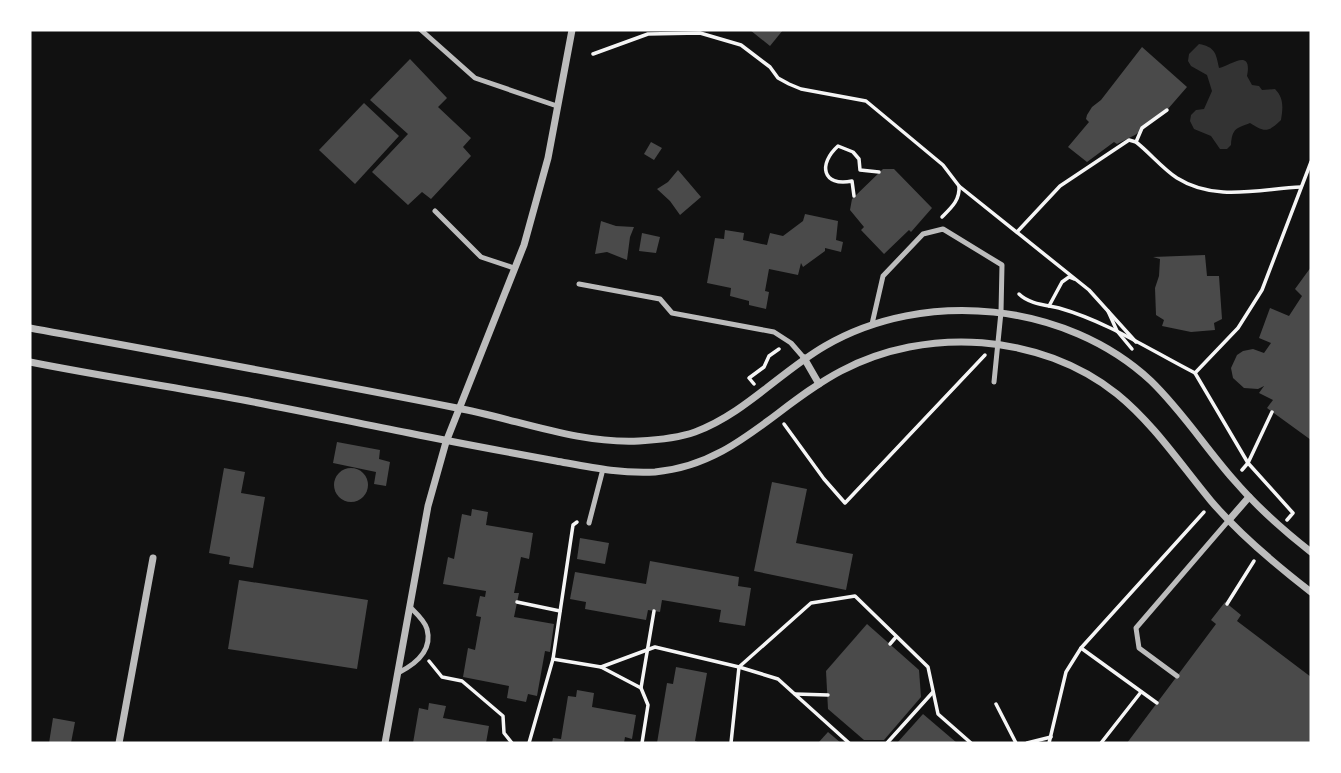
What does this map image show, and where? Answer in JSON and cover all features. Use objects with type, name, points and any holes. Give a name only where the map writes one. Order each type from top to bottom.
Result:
[{"type":"street","points":[[385,743],[428,506],[446,442],[524,244],[548,158],[572,30]]},
{"type":"street","points":[[30,328],[460,408],[596,439],[636,441],[693,433],[720,420],[804,358],[872,324],[927,313],[1001,312],[1065,328],[1121,357],[1173,404],[1250,497],[1281,528],[1311,552]]},
{"type":"street","points":[[30,362],[228,397],[446,442],[603,469],[657,472],[692,465],[721,453],[819,384],[866,360],[899,349],[934,342],[997,344],[1063,363],[1092,377],[1117,394],[1163,441],[1229,520],[1262,552],[1311,592]]},
{"type":"street","points":[[804,358],[819,384]]},
{"type":"street","points":[[1229,520],[1250,497]]},
{"type":"street","points":[[119,743],[152,558]]},
{"type":"lane","points":[[421,30],[475,78],[557,106]]},
{"type":"lane","points":[[435,211],[481,257],[514,268]]},
{"type":"lane","points":[[872,324],[883,276],[923,234],[943,229],[1002,265],[1001,312],[994,382]]},
{"type":"lane","points":[[579,284],[660,299],[672,313],[774,332],[792,343],[804,358]]},
{"type":"lane","points":[[589,523],[603,469]]},
{"type":"lane","points":[[1177,677],[1139,648],[1136,628],[1229,520]]},
{"type":"lane","points":[[398,673],[413,665],[424,654],[428,631],[424,622],[410,607]]},
{"type":"path","points":[[593,54],[648,34],[700,33],[741,46],[770,67],[778,78],[801,89],[866,101],[943,165],[959,186],[1087,289],[1136,342]]},
{"type":"path","points":[[1136,142],[1142,128],[1167,110]]},
{"type":"path","points":[[1017,232],[1060,186],[1129,139],[1178,178],[1204,190],[1236,194],[1301,187]]},
{"type":"path","points":[[854,197],[852,181],[837,182],[830,178],[826,171],[825,163],[831,153],[838,146],[844,147],[859,159],[860,170],[879,172]]},
{"type":"path","points":[[1195,373],[1238,328],[1262,290],[1311,162]]},
{"type":"path","points":[[942,216],[960,195],[959,186]]},
{"type":"path","points":[[1049,306],[1063,274],[1056,263]]},
{"type":"path","points":[[1060,285],[1069,277],[1087,289]]},
{"type":"path","points":[[1020,294],[1026,300],[1097,321],[1195,373],[1248,463],[1293,513],[1281,528]]},
{"type":"path","points":[[778,415],[824,479],[845,503],[973,366],[997,344]]},
{"type":"path","points":[[760,391],[748,378],[764,368],[769,356],[780,348]]},
{"type":"path","points":[[1233,479],[1248,463],[1272,412]]},
{"type":"path","points":[[1049,743],[1066,672],[1081,648],[1212,502]]},
{"type":"path","points":[[529,743],[553,659],[573,525],[593,511]]},
{"type":"path","points":[[1227,604],[1248,573],[1250,565],[1262,552]]},
{"type":"path","points":[[731,743],[739,667],[811,603],[855,596],[928,667],[938,714],[971,743]]},
{"type":"path","points":[[517,602],[560,611]]},
{"type":"path","points":[[642,743],[648,705],[641,688],[654,611]]},
{"type":"path","points":[[890,644],[896,637]]},
{"type":"path","points":[[601,667],[655,647],[739,667],[778,679],[849,743]]},
{"type":"path","points":[[1081,648],[1157,703]]},
{"type":"path","points":[[424,654],[442,677],[462,681],[503,716],[504,733],[512,743]]},
{"type":"path","points":[[553,659],[601,667],[641,688]]},
{"type":"path","points":[[887,743],[933,692]]},
{"type":"path","points":[[1101,743],[1141,692]]},
{"type":"path","points":[[795,694],[828,695]]},
{"type":"path","points":[[996,704],[1016,743]]},
{"type":"path","points":[[1027,743],[1051,737]]},
{"type":"shaded area","points":[[1199,44],[1214,52],[1219,68],[1239,60],[1246,62],[1247,76],[1252,85],[1259,86],[1262,90],[1275,89],[1278,92],[1282,103],[1281,120],[1266,130],[1250,123],[1239,128],[1234,132],[1231,145],[1227,149],[1220,149],[1211,136],[1194,129],[1190,121],[1191,115],[1196,110],[1204,109],[1212,91],[1207,75],[1191,66],[1188,61],[1189,54]]},
{"type":"building","points":[[750,30],[783,30],[770,46]]},
{"type":"building","points":[[1142,47],[1187,87],[1167,110],[1135,135],[1117,144],[1114,142],[1087,162],[1068,147],[1089,122],[1086,119],[1092,107],[1101,100]]},
{"type":"building","points":[[410,59],[447,98],[438,107],[471,138],[463,147],[471,156],[431,199],[422,192],[408,205],[372,172],[408,134],[370,100]]},
{"type":"building","points":[[364,103],[399,136],[355,184],[319,150]]},
{"type":"building","points":[[651,142],[662,148],[654,160],[644,154]]},
{"type":"building","points":[[883,169],[894,169],[932,208],[911,232],[909,230],[884,254],[861,230],[864,227],[850,210],[852,199]]},
{"type":"building","points":[[678,170],[701,197],[680,215],[657,189],[668,182]]},
{"type":"building","points":[[805,214],[838,221],[836,240],[843,242],[841,252],[825,248],[825,251],[803,267],[801,263],[798,275],[769,269],[765,291],[769,292],[766,309],[730,296],[731,288],[707,283],[715,238],[724,239],[725,230],[744,233],[743,240],[767,245],[770,233],[783,236],[803,221]]},
{"type":"building","points":[[601,221],[616,226],[634,227],[627,260],[607,252],[595,254]]},
{"type":"building","points":[[642,233],[660,237],[656,253],[639,251]]},
{"type":"building","points":[[1205,255],[1207,276],[1219,276],[1222,319],[1214,323],[1215,330],[1191,332],[1162,326],[1164,320],[1156,315],[1155,288],[1160,259],[1153,257]]},
{"type":"building","points":[[1311,267],[1311,440],[1267,408],[1273,400],[1259,393],[1264,386],[1258,389],[1244,388],[1233,378],[1231,368],[1237,355],[1243,351],[1253,349],[1264,353],[1271,343],[1259,338],[1270,308],[1289,316],[1302,296],[1295,289]]},
{"type":"building","points":[[337,442],[380,450],[379,459],[390,462],[386,486],[374,484],[376,472],[333,463]]},
{"type":"building","points":[[224,468],[245,472],[241,493],[265,497],[253,568],[229,564],[230,557],[209,553]]},
{"type":"building","points":[[351,468],[363,473],[368,485],[363,497],[351,502],[339,497],[334,485],[339,473]]},
{"type":"building","points":[[772,482],[807,489],[796,543],[853,554],[846,590],[754,571]]},
{"type":"building","points":[[472,509],[488,512],[486,525],[533,533],[529,559],[521,557],[514,593],[519,593],[514,617],[554,624],[550,652],[545,651],[537,696],[528,694],[526,702],[507,698],[509,686],[463,677],[468,648],[475,650],[481,617],[476,616],[480,596],[485,597],[486,591],[443,584],[448,557],[454,559],[462,514],[471,516]]},
{"type":"building","points":[[580,538],[609,543],[605,564],[577,559]]},
{"type":"building","points":[[650,561],[739,577],[738,586],[751,588],[745,626],[719,622],[721,610],[662,600],[660,612],[648,610],[646,620],[585,609],[586,602],[570,599],[575,572],[646,584]]},
{"type":"building","points":[[239,580],[368,600],[357,669],[228,649]]},
{"type":"building","points":[[1225,602],[1241,615],[1237,621],[1311,677],[1311,743],[1127,743],[1216,624],[1211,620]]},
{"type":"building","points":[[867,624],[919,670],[921,697],[884,740],[864,740],[828,709],[826,671]]},
{"type":"building","points":[[676,667],[707,673],[695,741],[700,743],[657,743],[667,683],[673,684]]},
{"type":"building","points":[[577,690],[594,693],[592,707],[636,715],[632,739],[625,737],[624,743],[552,743],[553,738],[561,739],[568,696],[576,697]]},
{"type":"building","points":[[429,703],[446,706],[443,718],[489,726],[486,743],[413,743],[419,708],[428,710]]},
{"type":"building","points":[[923,714],[957,743],[897,743]]},
{"type":"building","points":[[53,718],[75,722],[71,743],[49,743]]},
{"type":"building","points":[[828,732],[841,743],[818,743]]}]
